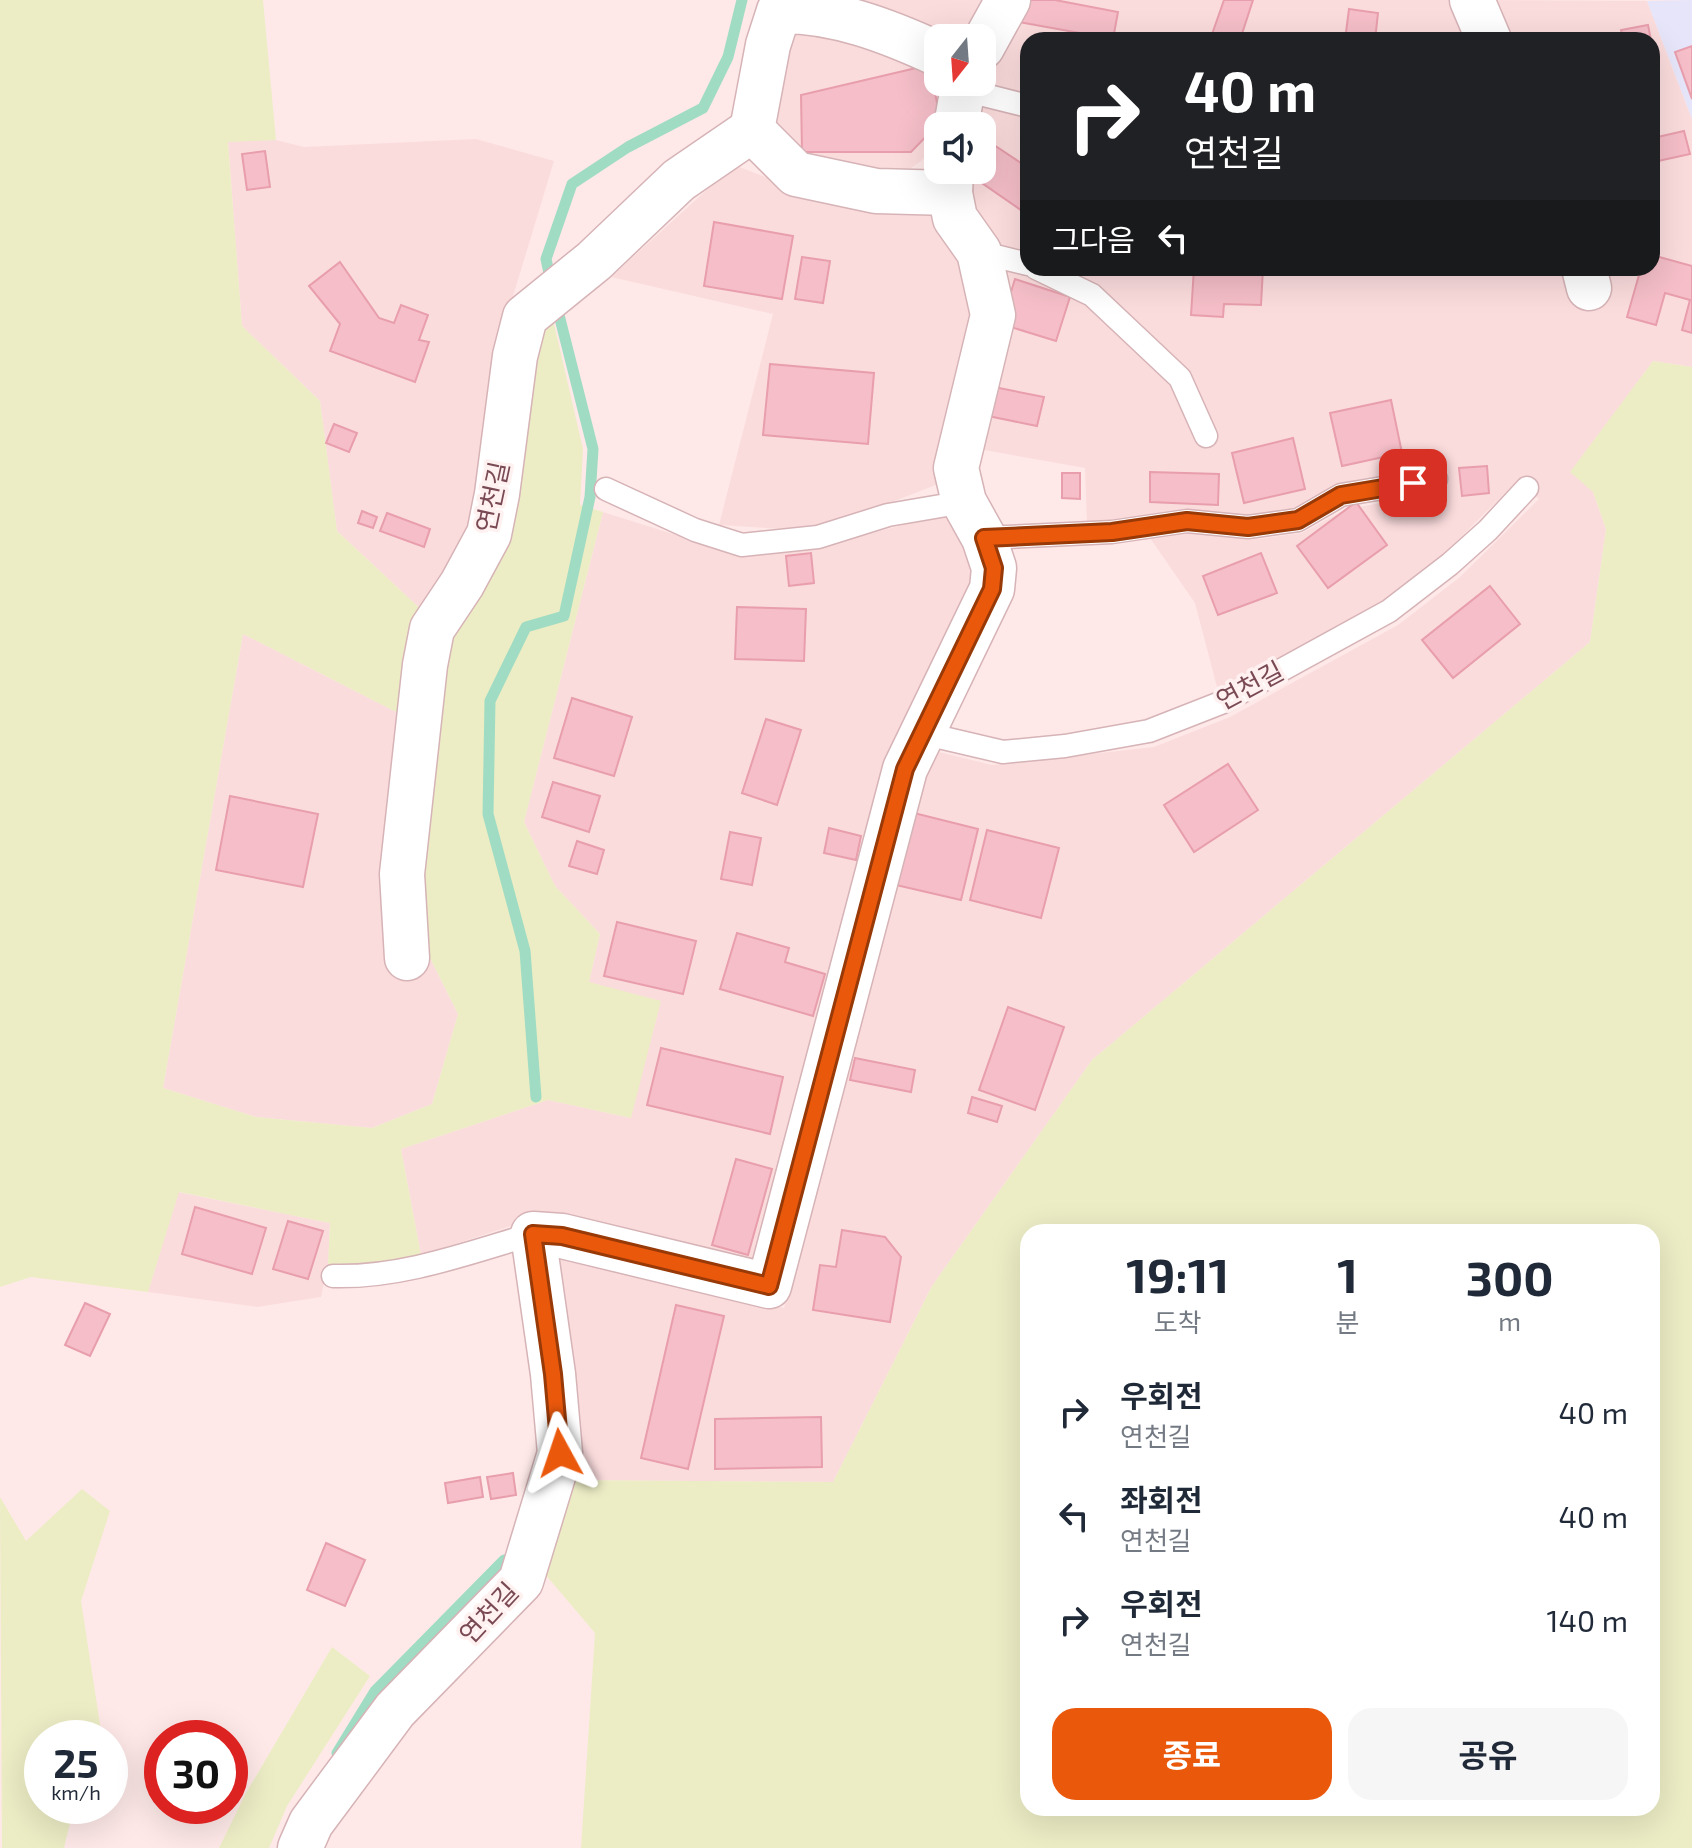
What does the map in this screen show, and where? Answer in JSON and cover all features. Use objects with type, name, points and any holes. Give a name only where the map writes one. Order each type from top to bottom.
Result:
[{"type":"street","points":[[995,24],[1008,0]]},
{"type":"street","points":[[1472,0],[1486,32]]},
{"type":"street","points":[[924,47],[891,32],[776,5],[752,130],[796,174],[876,191],[934,184]]},
{"type":"street","name":"연천길","points":[[407,958],[402,874],[414,749],[432,629],[462,584],[489,534],[515,356],[525,317],[679,180],[752,130]]},
{"type":"street","points":[[533,1234],[562,1236],[769,1286],[905,769],[992,589],[994,568],[956,468],[993,315],[979,252],[955,218],[951,184]]},
{"type":"street","name":"연천길","points":[[300,1848],[311,1823],[395,1710],[521,1581],[560,1453],[553,1374],[533,1234]]},
{"type":"lane","points":[[988,96],[1020,104]]},
{"type":"lane","points":[[979,252],[1020,262]]},
{"type":"lane","points":[[1053,276],[1092,295],[1180,378],[1206,436]]},
{"type":"lane","points":[[606,489],[695,530],[742,545],[818,537],[888,515],[1112,532],[1187,521],[1248,527],[1298,520],[1341,495],[1436,479]]},
{"type":"lane","name":"연천길","points":[[924,728],[939,737],[1003,752],[1065,746],[1164,726],[1223,702],[1389,611],[1450,564],[1488,530],[1527,488]]},
{"type":"lane","points":[[333,1276],[366,1277],[427,1264],[533,1234]]},
{"type":"shaded area","points":[[783,0],[997,0],[980,24],[924,24],[924,35]]},
{"type":"shaded area","points":[[1018,0],[1460,0],[1473,32],[1020,32],[1020,93],[996,86],[996,50]]},
{"type":"shaded area","points":[[1483,0],[1647,1],[1659,32],[1497,32]]},
{"type":"shaded area","points":[[1692,0],[1692,119],[1660,32],[1647,1]]},
{"type":"shaded area","points":[[796,24],[924,62],[924,96],[943,96],[941,112],[924,112],[924,157],[897,178],[792,158],[759,128]]},
{"type":"shaded area","points":[[1660,35],[1692,119],[1692,367],[1653,361],[1593,492],[1606,529],[1590,642],[1092,1060],[932,1286],[833,1482],[566,1480],[549,1261],[568,1257],[784,1308],[917,771],[939,752],[992,765],[1154,747],[1230,717],[1398,625],[1460,577],[1539,499],[1518,480],[1442,556],[1383,602],[1218,691],[1195,603],[1150,538],[1190,532],[1249,540],[1302,533],[1346,509],[1439,493],[1435,471],[1295,512],[1248,518],[1087,525],[1085,468],[967,447],[992,263],[1087,302],[1187,373],[1066,276],[1660,276]]},
{"type":"shaded area","points":[[989,104],[1020,113],[1020,253],[984,244],[968,184],[996,184],[996,112],[979,112]]},
{"type":"shaded area","points":[[476,139],[554,161],[507,316],[481,528],[427,615],[337,531],[320,401],[242,326],[228,141],[276,140],[304,147]]},
{"type":"shaded area","points":[[734,165],[796,189],[942,212],[979,307],[941,483],[817,531],[719,525],[773,314],[611,277]]},
{"type":"shaded area","points":[[603,512],[743,556],[812,548],[951,513],[968,544],[975,585],[757,1266],[514,1225],[421,1255],[401,1149],[548,1100],[631,1118],[589,982],[600,934],[555,886],[524,822]]},
{"type":"shaded area","points":[[243,634],[402,715],[428,954],[458,1014],[432,1104],[372,1128],[256,1117],[163,1088]]},
{"type":"shaded area","points":[[178,1192],[330,1223],[328,1265],[321,1297],[257,1307],[148,1292]]},
{"type":"green space","points":[[0,0],[263,0],[276,140],[228,142],[242,326],[320,401],[337,531],[427,615],[402,715],[243,634],[163,1088],[256,1117],[372,1128],[432,1104],[458,1014],[428,954],[412,871],[422,728],[538,323],[552,315],[583,449],[580,505],[603,512],[524,822],[555,886],[600,934],[589,982],[661,1001],[631,1118],[548,1100],[401,1149],[421,1255],[366,1267],[328,1265],[330,1223],[179,1192],[148,1292],[31,1277],[0,1287]]},
{"type":"green space","points":[[1653,361],[1692,367],[1692,1848],[581,1848],[595,1633],[544,1573],[566,1480],[833,1482],[932,1286],[1092,1060],[1590,642],[1606,529],[1593,492],[1570,472]]},
{"type":"green space","points":[[82,1489],[110,1511],[81,1601],[99,1720],[24,1720],[24,1824],[70,1824],[64,1848],[2,1848],[0,1497],[26,1541]]},
{"type":"green space","points":[[332,1647],[370,1676],[287,1806],[269,1848],[219,1848],[231,1824],[248,1824],[248,1790]]},
{"type":"building","points":[[1022,0],[1055,0],[1118,12],[1114,32],[1074,32],[1013,21]]},
{"type":"building","points":[[1224,0],[1253,0],[1243,32],[1213,32]]},
{"type":"building","points":[[1349,9],[1378,13],[1376,32],[1346,32]]},
{"type":"building","points":[[1648,25],[1649,32],[1621,32]]},
{"type":"building","points":[[1692,46],[1692,99],[1675,52]]},
{"type":"building","points":[[924,66],[924,96],[936,96],[939,112],[924,112],[924,139],[911,152],[802,152],[801,95]]},
{"type":"building","points":[[1684,131],[1690,154],[1660,161],[1660,136]]},
{"type":"building","points":[[996,146],[1020,162],[1020,209],[983,184],[996,184]]},
{"type":"building","points":[[265,151],[270,187],[247,190],[242,154]]},
{"type":"building","points":[[714,222],[793,236],[782,299],[704,286]]},
{"type":"building","points":[[802,257],[830,261],[823,303],[795,299]]},
{"type":"building","points":[[1660,257],[1692,266],[1692,333],[1682,330],[1690,300],[1665,293],[1656,325],[1627,317],[1639,276],[1660,276]]},
{"type":"building","points":[[340,262],[379,318],[394,323],[401,305],[428,315],[419,340],[429,342],[415,382],[330,351],[340,324],[309,286]]},
{"type":"building","points":[[1193,276],[1263,276],[1261,305],[1224,304],[1223,317],[1191,315]]},
{"type":"building","points":[[1015,279],[1070,297],[1056,341],[1001,324]]},
{"type":"building","points":[[770,364],[874,373],[868,444],[763,435]]},
{"type":"building","points":[[984,385],[1044,397],[1037,426],[978,414]]},
{"type":"building","points":[[1391,400],[1402,453],[1342,466],[1330,413]]},
{"type":"building","points":[[334,424],[357,433],[349,452],[326,443]]},
{"type":"building","points":[[1293,438],[1305,489],[1244,503],[1232,453]]},
{"type":"building","points":[[1487,466],[1489,493],[1462,496],[1459,468]]},
{"type":"building","points":[[1150,472],[1219,474],[1218,505],[1150,502]]},
{"type":"building","points":[[1062,473],[1080,473],[1080,499],[1062,498]]},
{"type":"building","points":[[1356,502],[1387,545],[1328,588],[1297,546]]},
{"type":"building","points":[[362,511],[377,517],[373,528],[358,523]]},
{"type":"building","points":[[387,513],[430,529],[424,547],[380,531]]},
{"type":"building","points":[[811,553],[814,583],[789,586],[786,556]]},
{"type":"building","points":[[1261,553],[1277,593],[1218,615],[1203,576]]},
{"type":"building","points":[[1490,586],[1520,624],[1453,678],[1422,640]]},
{"type":"building","points":[[737,607],[806,609],[804,661],[735,659]]},
{"type":"building","points":[[572,698],[632,717],[614,776],[554,758]]},
{"type":"building","points":[[766,719],[801,730],[777,805],[742,793]]},
{"type":"building","points":[[1228,764],[1258,810],[1194,852],[1164,805]]},
{"type":"building","points":[[553,782],[600,796],[589,832],[542,817]]},
{"type":"building","points":[[230,796],[318,814],[303,887],[216,870]]},
{"type":"building","points":[[914,813],[978,829],[961,900],[896,885]]},
{"type":"building","points":[[829,828],[861,836],[856,860],[824,853]]},
{"type":"building","points":[[987,830],[1059,848],[1041,918],[970,900]]},
{"type":"building","points":[[730,832],[761,838],[752,885],[721,879]]},
{"type":"building","points":[[577,841],[604,850],[597,874],[569,866]]},
{"type":"building","points":[[617,922],[696,941],[683,994],[604,976]]},
{"type":"building","points":[[737,933],[789,948],[785,962],[825,974],[813,1016],[720,989]]},
{"type":"building","points":[[1008,1007],[1064,1027],[1035,1110],[979,1090]]},
{"type":"building","points":[[661,1048],[783,1077],[770,1134],[647,1105]]},
{"type":"building","points":[[855,1058],[915,1070],[911,1092],[850,1080]]},
{"type":"building","points":[[972,1097],[1002,1106],[997,1122],[968,1113]]},
{"type":"building","points":[[736,1159],[772,1169],[748,1255],[712,1245]]},
{"type":"building","points":[[195,1207],[266,1228],[252,1274],[182,1254]]},
{"type":"building","points":[[288,1221],[323,1231],[308,1279],[273,1269]]},
{"type":"building","points":[[842,1230],[885,1237],[901,1257],[890,1322],[813,1310],[820,1265],[836,1267]]},
{"type":"building","points":[[85,1303],[110,1314],[90,1356],[65,1345]]},
{"type":"building","points":[[676,1305],[724,1316],[688,1469],[641,1458]]},
{"type":"building","points":[[821,1417],[822,1467],[715,1469],[715,1419]]},
{"type":"building","points":[[513,1473],[516,1495],[491,1499],[487,1477]]},
{"type":"building","points":[[480,1477],[483,1497],[448,1503],[445,1483]]},
{"type":"building","points":[[326,1543],[365,1560],[345,1606],[307,1590]]},
{"type":"waterway","points":[[551,282],[546,259],[572,184],[628,147],[703,108],[728,57],[742,0]]},
{"type":"waterway","points":[[536,1097],[525,951],[488,814],[490,701],[526,627],[564,616],[590,497],[593,449],[556,303]]},
{"type":"waterway","points":[[337,1753],[375,1691],[504,1560]]},
{"type":"route","points":[[560,1453],[553,1374],[533,1234],[562,1236],[769,1286],[905,769],[992,589],[994,568],[984,538],[1112,532],[1187,521],[1248,527],[1298,520],[1341,495],[1413,483]]}]
